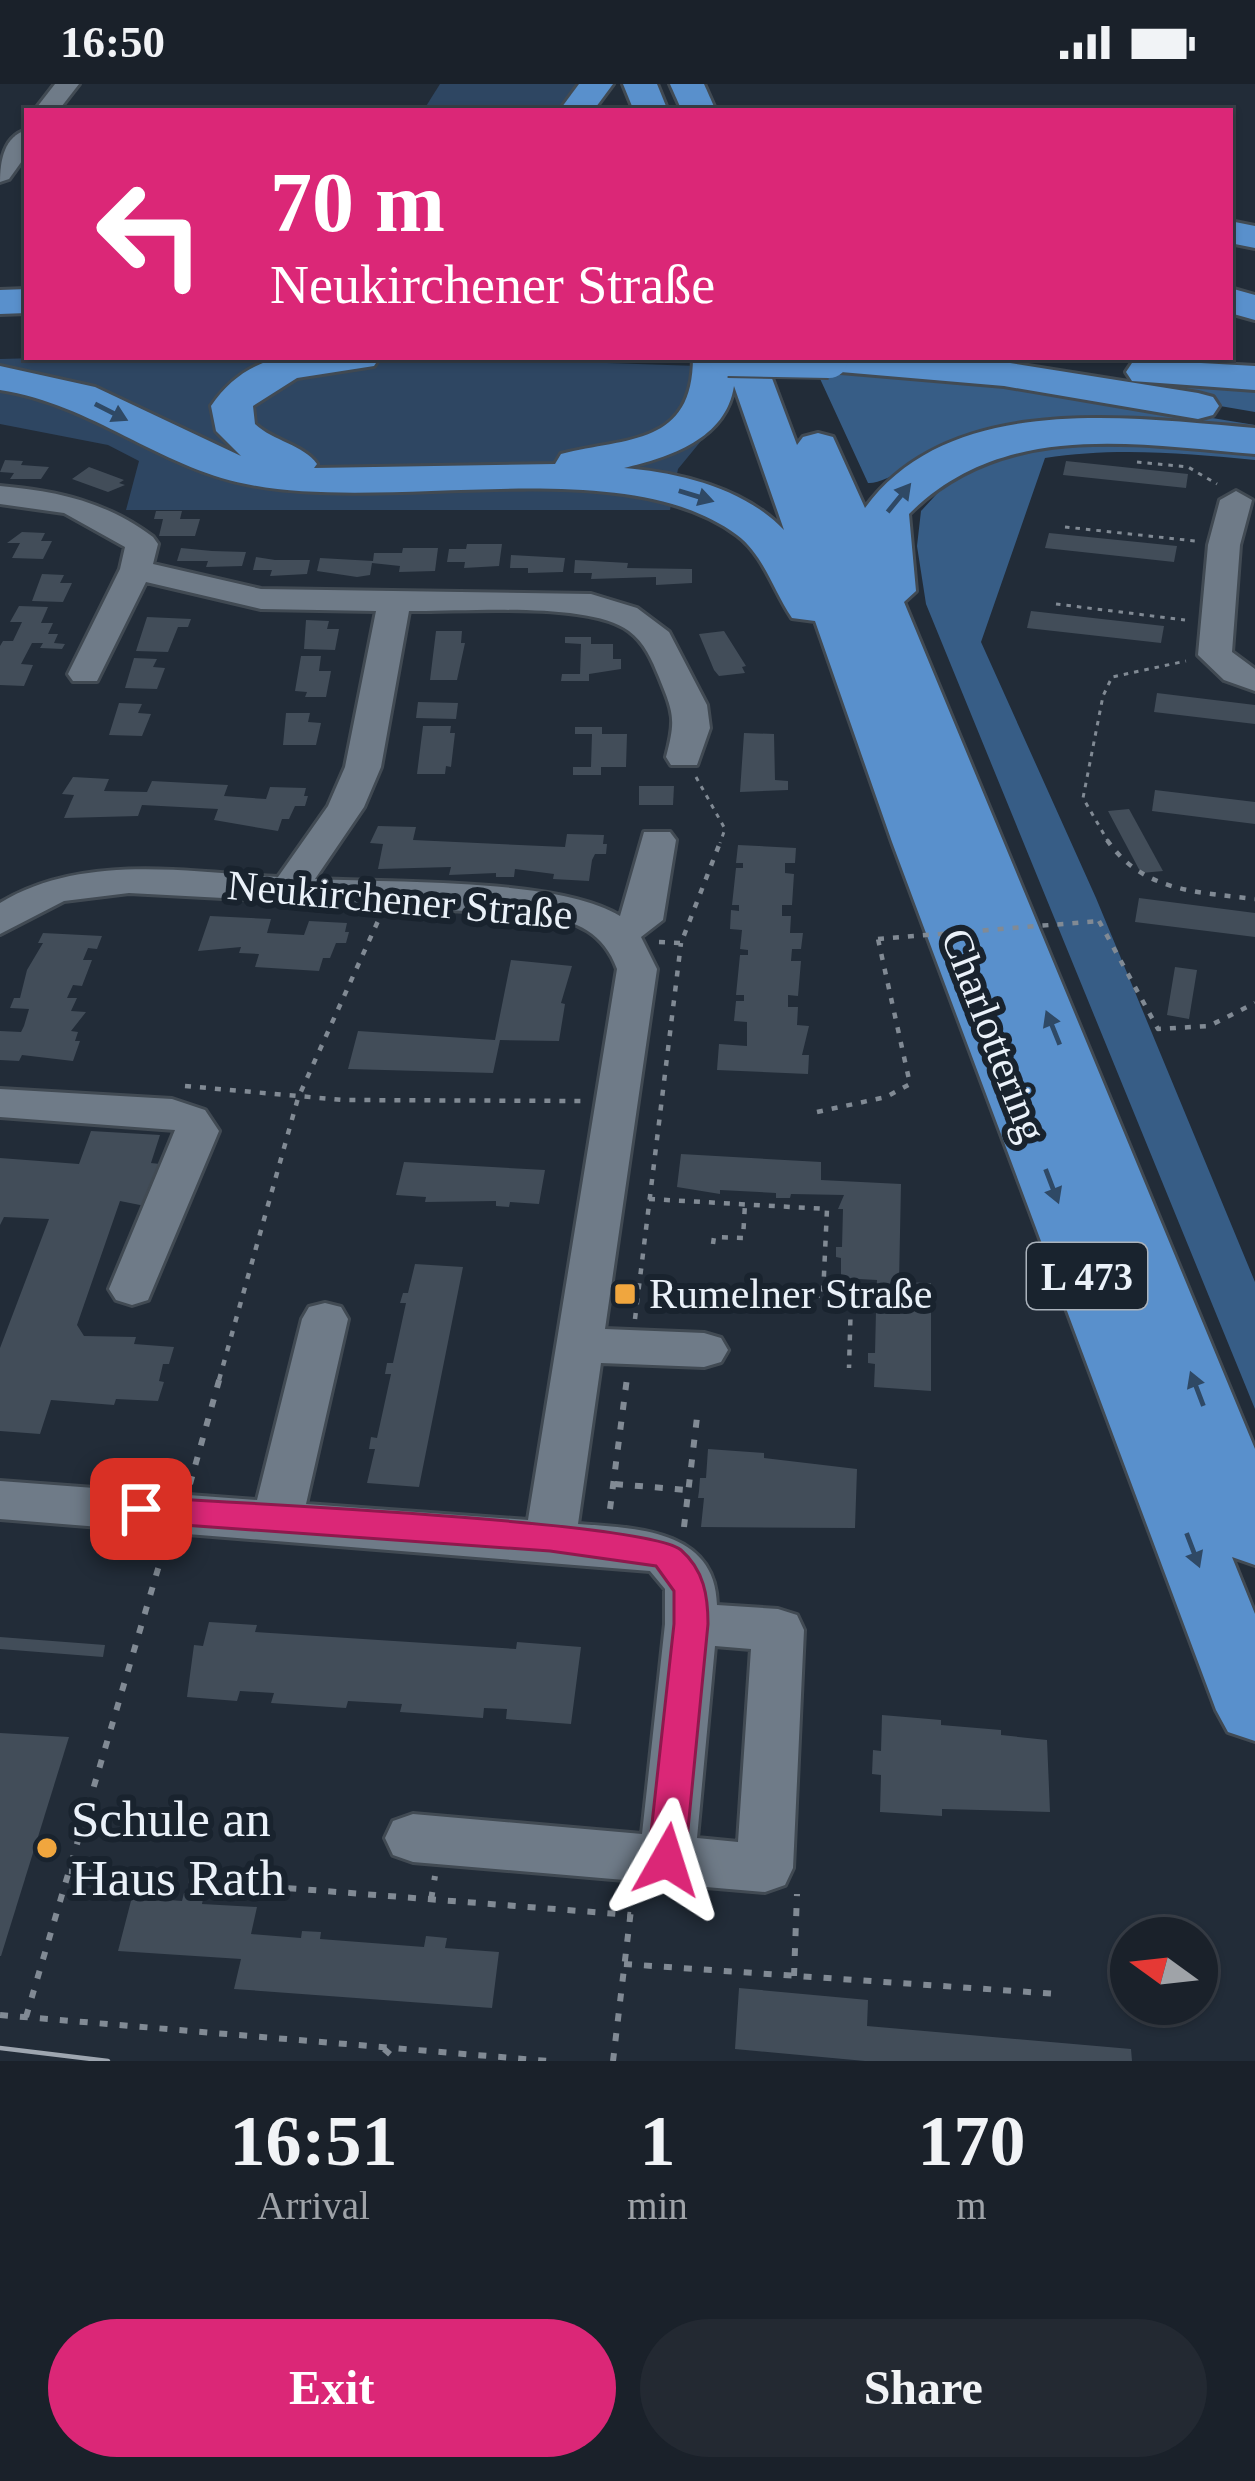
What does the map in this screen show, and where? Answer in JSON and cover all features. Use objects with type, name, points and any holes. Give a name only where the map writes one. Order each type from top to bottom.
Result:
[{"type":"highway","points":[[340,360],[288,368],[258,380],[237,398],[231,418],[239,438],[284,460],[356,473],[556,466],[614,458],[662,442],[696,421],[710,401],[714,360]]},
{"type":"highway","points":[[715,360],[862,748],[919,842]]},
{"type":"highway","name":"Charlottering","points":[[745,360],[919,842],[1255,1710]]},
{"type":"highway","name":"Charlottering","points":[[807,360],[901,650],[1255,1537]]},
{"type":"highway","points":[[828,360],[1066,382],[1255,415]]},
{"type":"highway","points":[[851,360],[1255,378]]},
{"type":"highway","points":[[1218,360],[1255,362]]},
{"type":"highway","points":[[0,378],[80,396],[171,443],[247,472],[365,484],[583,479],[681,491],[720,504],[755,526],[779,556],[820,628]]},
{"type":"highway","points":[[901,650],[886,548],[886,512],[906,486],[936,465],[973,449],[1077,434],[1255,441]]},
{"type":"street","points":[[48,108],[67,84]]},
{"type":"street","points":[[0,174],[24,141]]},
{"type":"street","points":[[0,495],[57,500],[112,518],[142,544],[136,569],[86,674]]},
{"type":"street","points":[[1236,500],[1224,545],[1215,639],[1236,673],[1255,681]]},
{"type":"street","points":[[136,569],[206,590],[261,599],[591,604],[641,622],[659,638],[693,720],[684,757]]},
{"type":"street","points":[[290,887],[346,807],[363,767],[394,602]]},
{"type":"street","points":[[626,939],[644,920],[656,840]]},
{"type":"street","name":"Neukirchener Straße","points":[[0,922],[33,898],[112,882],[290,887],[558,906],[601,919],[626,939],[637,969],[550,1539]]},
{"type":"street","points":[[0,1103],[172,1113],[190,1120],[197,1131],[132,1289]]},
{"type":"street","points":[[277,1519],[325,1319]]},
{"type":"street","points":[[578,1345],[704,1350]]},
{"type":"street","points":[[0,1500],[550,1539],[645,1548],[668,1557],[691,1589],[691,1624],[667,1860]]},
{"type":"street","points":[[412,1838],[765,1868],[778,1630],[691,1624]]},
{"type":"path","points":[[1125,461],[1188,467],[1236,500]]},
{"type":"path","points":[[1065,527],[1224,545]]},
{"type":"path","points":[[1056,604],[1215,639]]},
{"type":"path","points":[[1215,639],[1112,677],[1085,771],[1083,798],[1123,865],[1151,885],[1255,899]]},
{"type":"path","points":[[608,1522],[681,944],[725,830],[684,757]]},
{"type":"path","points":[[26,2017],[298,1098],[390,894]]},
{"type":"path","points":[[817,1112],[886,1096],[910,1084],[878,939],[1100,920],[1158,1028],[1185,1033],[1216,1028],[1255,1003]]},
{"type":"path","points":[[626,939],[681,944]]},
{"type":"path","points":[[167,1084],[298,1098],[437,1103],[618,1101]]},
{"type":"path","points":[[649,1198],[827,1209],[823,1296]]},
{"type":"path","points":[[713,1244],[714,1237],[743,1238],[745,1204]]},
{"type":"path","points":[[709,1289],[851,1298],[849,1368]]},
{"type":"path","points":[[668,1557],[682,1542],[698,1409]]},
{"type":"path","points":[[614,1484],[687,1490]]},
{"type":"path","points":[[613,2061],[632,1894],[667,1860]]},
{"type":"path","points":[[69,1871],[631,1916]]},
{"type":"path","points":[[624,1964],[1058,1994]]},
{"type":"path","points":[[0,2015],[548,2061]]},
{"type":"path","points":[[384,2049],[398,2061]]},
{"type":"shaded area","points":[[440,84],[582,84],[562,108],[425,108]]},
{"type":"shaded area","points":[[0,359],[515,360],[698,366],[699,393],[664,430],[701,441],[678,469],[670,510],[126,510],[139,461],[108,445],[0,424]]},
{"type":"shaded area","points":[[816,370],[1022,387],[1255,425],[1255,436],[960,442],[886,479],[868,483]]},
{"type":"shaded area","points":[[1033,374],[1255,387],[1255,412]]},
{"type":"shaded area","points":[[1167,447],[1255,453],[1255,460],[1123,452],[1045,458],[981,642],[1096,898],[1255,1282],[1255,1409],[926,604],[917,546],[921,511],[950,481],[978,465],[1030,450]]},
{"type":"building","points":[[5,460],[49,467],[41,479],[10,479],[14,473],[0,472]]},
{"type":"building","points":[[1066,461],[1188,474],[1186,488],[1063,475]]},
{"type":"building","points":[[89,467],[124,480],[119,483],[125,485],[108,492],[72,479]]},
{"type":"building","points":[[156,511],[182,511],[180,519],[200,519],[195,536],[159,536],[163,519],[154,519]]},
{"type":"building","points":[[22,532],[45,533],[41,541],[52,541],[43,559],[12,558],[20,543],[7,543]]},
{"type":"building","points":[[1049,533],[1177,546],[1174,562],[1045,548]]},
{"type":"building","points":[[467,544],[502,544],[499,566],[464,568],[465,562],[447,562],[449,549],[466,549]]},
{"type":"building","points":[[181,548],[246,552],[242,566],[206,567],[208,561],[177,561]]},
{"type":"building","points":[[403,548],[438,548],[435,571],[399,572],[400,566],[372,563],[370,575],[357,577],[317,571],[320,558],[373,561],[374,553],[402,553]]},
{"type":"building","points":[[511,555],[565,558],[563,572],[528,573],[528,568],[510,568]]},
{"type":"building","points":[[256,557],[310,560],[307,574],[270,576],[272,570],[253,570]]},
{"type":"building","points":[[575,560],[628,563],[627,568],[692,569],[692,583],[656,585],[656,577],[591,579],[592,573],[574,573]]},
{"type":"building","points":[[42,574],[64,575],[60,583],[72,583],[63,602],[32,601]]},
{"type":"building","points":[[19,606],[48,607],[41,623],[53,623],[48,634],[58,634],[54,643],[65,644],[62,649],[32,643],[21,664],[33,665],[24,686],[0,685],[0,646],[13,641],[22,622],[10,622]]},
{"type":"building","points":[[1031,611],[1164,626],[1161,643],[1027,628]]},
{"type":"building","points":[[147,617],[191,619],[188,627],[178,627],[168,652],[136,651]]},
{"type":"building","points":[[306,620],[329,621],[327,629],[339,629],[335,650],[304,649]]},
{"type":"building","points":[[436,631],[462,631],[461,643],[465,643],[457,680],[430,680]]},
{"type":"building","points":[[724,631],[746,666],[742,667],[745,673],[719,676],[714,670],[699,634]]},
{"type":"building","points":[[565,637],[591,637],[591,644],[613,644],[613,659],[621,659],[621,669],[589,674],[589,681],[561,681],[562,674],[580,674],[581,644],[565,643]]},
{"type":"building","points":[[301,656],[321,656],[319,671],[331,671],[326,697],[305,697],[307,692],[295,691]]},
{"type":"building","points":[[134,658],[157,659],[153,667],[165,668],[157,689],[125,688]]},
{"type":"building","points":[[1157,693],[1255,705],[1255,724],[1154,712]]},
{"type":"building","points":[[418,702],[458,703],[456,719],[416,718]]},
{"type":"building","points":[[119,703],[142,704],[138,713],[151,714],[142,736],[109,735]]},
{"type":"building","points":[[286,713],[310,713],[308,722],[321,723],[316,745],[283,745]]},
{"type":"building","points":[[423,726],[451,726],[450,733],[455,733],[451,767],[446,766],[445,774],[417,774]]},
{"type":"building","points":[[575,727],[602,727],[602,734],[627,734],[626,767],[601,767],[601,775],[573,775],[573,767],[591,767],[592,734],[575,734]]},
{"type":"building","points":[[744,733],[774,734],[775,780],[788,781],[788,790],[740,792]]},
{"type":"building","points":[[73,777],[109,779],[104,791],[147,792],[152,781],[228,785],[224,796],[266,799],[270,787],[306,788],[304,796],[308,796],[305,806],[295,806],[289,819],[282,819],[278,831],[214,820],[218,809],[142,805],[138,816],[64,818],[74,795],[62,794]]},
{"type":"building","points":[[639,786],[674,786],[673,805],[639,805]]},
{"type":"building","points":[[1155,790],[1255,802],[1255,824],[1152,811]]},
{"type":"building","points":[[1129,809],[1163,871],[1141,873],[1108,811]]},
{"type":"building","points":[[378,826],[416,827],[413,840],[565,847],[567,834],[604,835],[606,854],[595,854],[589,881],[553,879],[554,874],[515,869],[514,877],[496,877],[496,873],[449,875],[451,867],[378,869],[383,844],[370,843]]},
{"type":"building","points":[[738,845],[796,848],[795,863],[785,863],[785,873],[794,874],[792,905],[782,905],[782,916],[791,916],[790,933],[803,933],[801,949],[792,949],[791,961],[801,961],[798,996],[788,995],[788,1007],[798,1007],[797,1025],[809,1026],[802,1055],[809,1055],[808,1074],[717,1070],[719,1044],[747,1046],[747,1022],[734,1021],[736,1001],[744,1001],[744,995],[736,995],[740,955],[748,955],[748,950],[740,949],[742,930],[730,929],[731,910],[739,911],[739,905],[732,905],[736,868],[743,868],[743,863],[736,863]]},
{"type":"building","points":[[1139,898],[1255,913],[1255,937],[1135,922]]},
{"type":"building","points":[[210,916],[271,919],[267,933],[304,935],[309,921],[347,923],[345,932],[349,932],[346,943],[336,943],[330,958],[323,958],[319,971],[255,967],[259,954],[239,953],[241,947],[198,951]]},
{"type":"building","points":[[43,933],[102,936],[97,949],[88,948],[83,960],[92,960],[82,986],[73,985],[67,998],[77,998],[71,1011],[86,1012],[71,1031],[78,1032],[75,1041],[80,1041],[73,1061],[22,1055],[19,1061],[0,1060],[0,1031],[21,1032],[24,1026],[29,1009],[10,1008],[14,998],[20,998]]},
{"type":"building","points":[[511,960],[572,966],[561,1003],[565,1004],[559,1041],[500,1040],[493,1073],[348,1069],[358,1031],[495,1040]]},
{"type":"building","points":[[1175,967],[1197,970],[1189,1019],[1167,1015]]},
{"type":"building","points":[[91,1131],[160,1135],[151,1163],[160,1164],[145,1206],[120,1201],[77,1325],[84,1336],[136,1337],[134,1344],[174,1347],[169,1364],[163,1364],[159,1381],[164,1382],[158,1401],[116,1399],[114,1405],[51,1400],[40,1434],[0,1431],[0,1348],[49,1219],[4,1217],[0,1225],[0,1158],[79,1164]]},
{"type":"building","points":[[681,1154],[821,1162],[821,1180],[901,1184],[899,1282],[931,1283],[931,1391],[874,1387],[875,1364],[868,1363],[868,1353],[875,1353],[876,1311],[870,1311],[870,1301],[876,1301],[877,1280],[841,1278],[836,1247],[842,1247],[843,1209],[838,1209],[844,1195],[776,1198],[776,1193],[720,1190],[720,1194],[677,1187]]},
{"type":"building","points":[[404,1162],[545,1170],[539,1204],[425,1202],[426,1197],[396,1195]]},
{"type":"building","points":[[415,1264],[463,1267],[419,1487],[367,1483],[375,1449],[369,1449],[371,1437],[377,1438],[391,1374],[385,1374],[387,1363],[393,1363],[406,1303],[400,1303],[403,1293],[408,1293]]},
{"type":"building","points":[[708,1449],[857,1469],[855,1528],[701,1527],[704,1498],[698,1498],[700,1478],[706,1478]]},
{"type":"building","points":[[209,1622],[257,1625],[255,1632],[516,1649],[517,1642],[581,1647],[571,1724],[506,1719],[507,1709],[484,1708],[483,1718],[400,1712],[402,1704],[348,1701],[346,1708],[271,1703],[274,1693],[240,1691],[237,1701],[187,1697],[194,1645],[203,1646]]},
{"type":"building","points":[[0,1637],[105,1645],[103,1657],[0,1649]]},
{"type":"building","points":[[882,1715],[941,1720],[941,1725],[1047,1740],[1050,1812],[942,1809],[942,1816],[880,1812],[881,1775],[872,1774],[873,1750],[881,1751]]},
{"type":"building","points":[[0,1733],[69,1737],[1,1956],[0,1956]]},
{"type":"building","points":[[184,1893],[204,1894],[202,1904],[257,1907],[251,1934],[301,1938],[302,1931],[321,1932],[320,1939],[424,1947],[426,1936],[447,1938],[445,1948],[499,1952],[492,2008],[234,1989],[241,1959],[118,1951],[132,1897],[182,1901]]},
{"type":"building","points":[[739,1988],[868,2000],[867,2026],[1131,2049],[1132,2061],[865,2061],[735,2049]]},
{"type":"tram line","points":[[0,2048],[108,2061]]},
{"type":"place","name":"Rumelner Straße","points":[[625,1294]]},
{"type":"place","name":"Schule an Haus Rath","points":[[47,1848]]},
{"type":"route","points":[[141,1509],[550,1539],[645,1548],[668,1557],[691,1589],[691,1624],[667,1860]]}]
